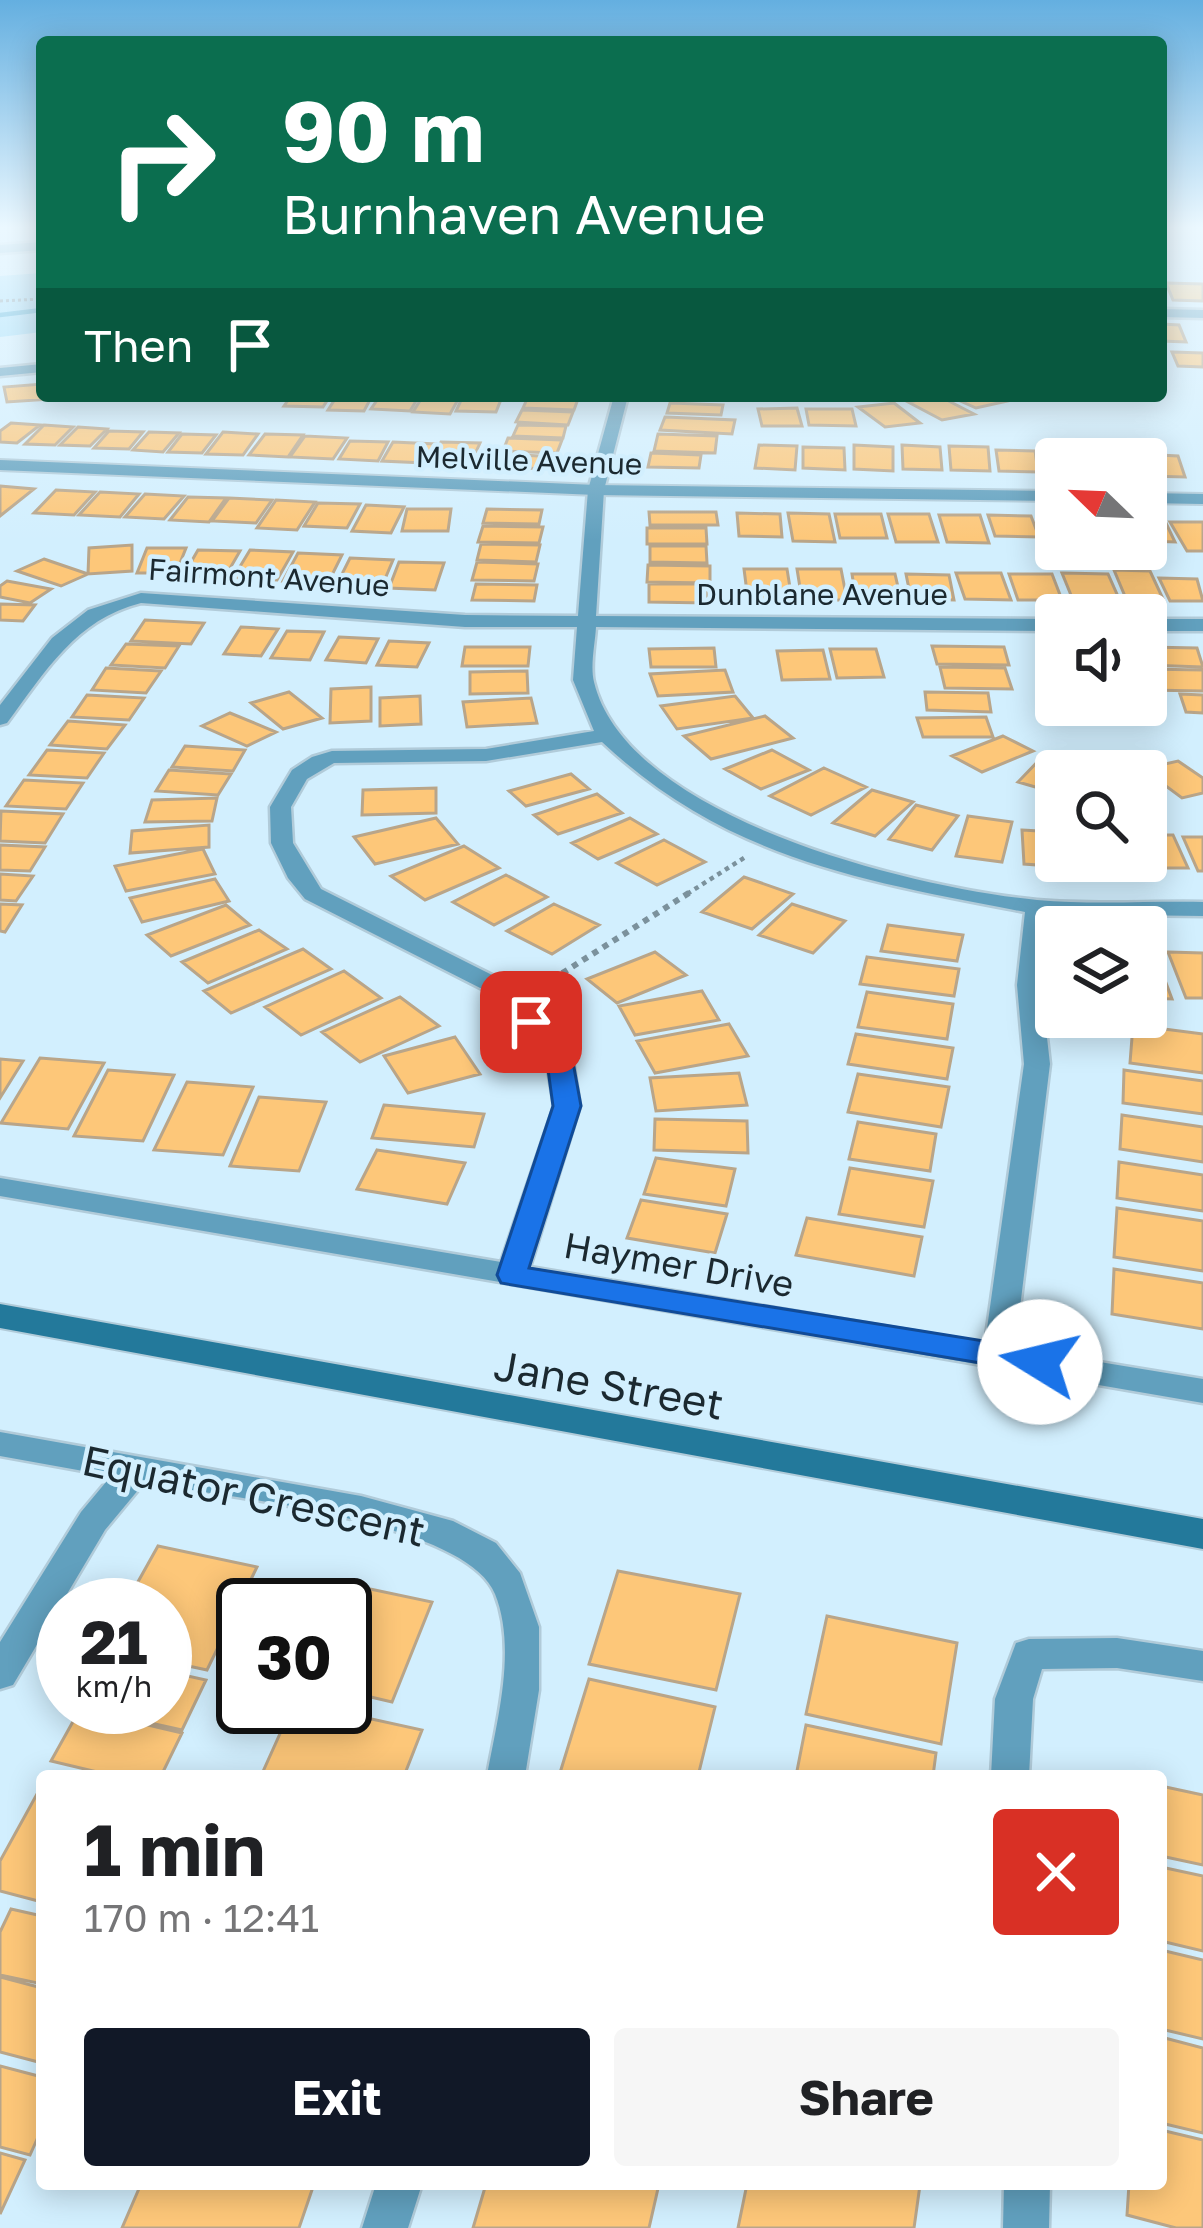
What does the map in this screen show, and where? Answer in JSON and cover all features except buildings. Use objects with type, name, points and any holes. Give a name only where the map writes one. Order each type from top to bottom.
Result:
[{"type":"main road","name":"Jane Street","points":[[0,1316],[1203,1534]]},
{"type":"street","points":[[0,372],[36,369]]},
{"type":"street","points":[[618,402],[596,490],[583,680],[606,735],[645,771],[743,832],[796,853],[900,881],[1035,907]]},
{"type":"street","name":"Melville Avenue","points":[[0,465],[596,490],[1035,496]]},
{"type":"street","points":[[1167,499],[1203,500]]},
{"type":"street","name":"Fairmont Avenue","points":[[0,718],[70,628],[116,601],[179,598],[464,621],[587,622]]},
{"type":"street","name":"Dunblane Avenue","points":[[587,622],[1035,628]]},
{"type":"street","points":[[1167,625],[1203,626]]},
{"type":"street","points":[[512,1275],[567,1106],[560,1062],[500,988],[313,894],[292,872],[281,851],[280,814],[290,785],[320,760],[489,755],[606,735]]},
{"type":"street","points":[[1167,909],[1203,909]]},
{"type":"street","points":[[999,1354],[1036,1064],[1029,985],[1035,926]]},
{"type":"street","name":"Haymer Drive","points":[[0,1187],[1203,1391]]},
{"type":"street","name":"Equator Crescent","points":[[0,1444],[395,1517],[454,1537],[488,1555],[516,1596],[523,1678],[507,1770]]},
{"type":"street","points":[[0,1674],[93,1521],[136,1469]]},
{"type":"street","points":[[1010,1770],[1015,1699],[1029,1654],[1117,1653],[1203,1666]]},
{"type":"street","points":[[385,2228],[397,2190]]},
{"type":"street","points":[[1026,2228],[1027,2190]]},
{"type":"path","points":[[542,986],[750,854]]},
{"type":"route","points":[[531,1022],[560,1062],[567,1106],[512,1275],[1040,1362]]}]
